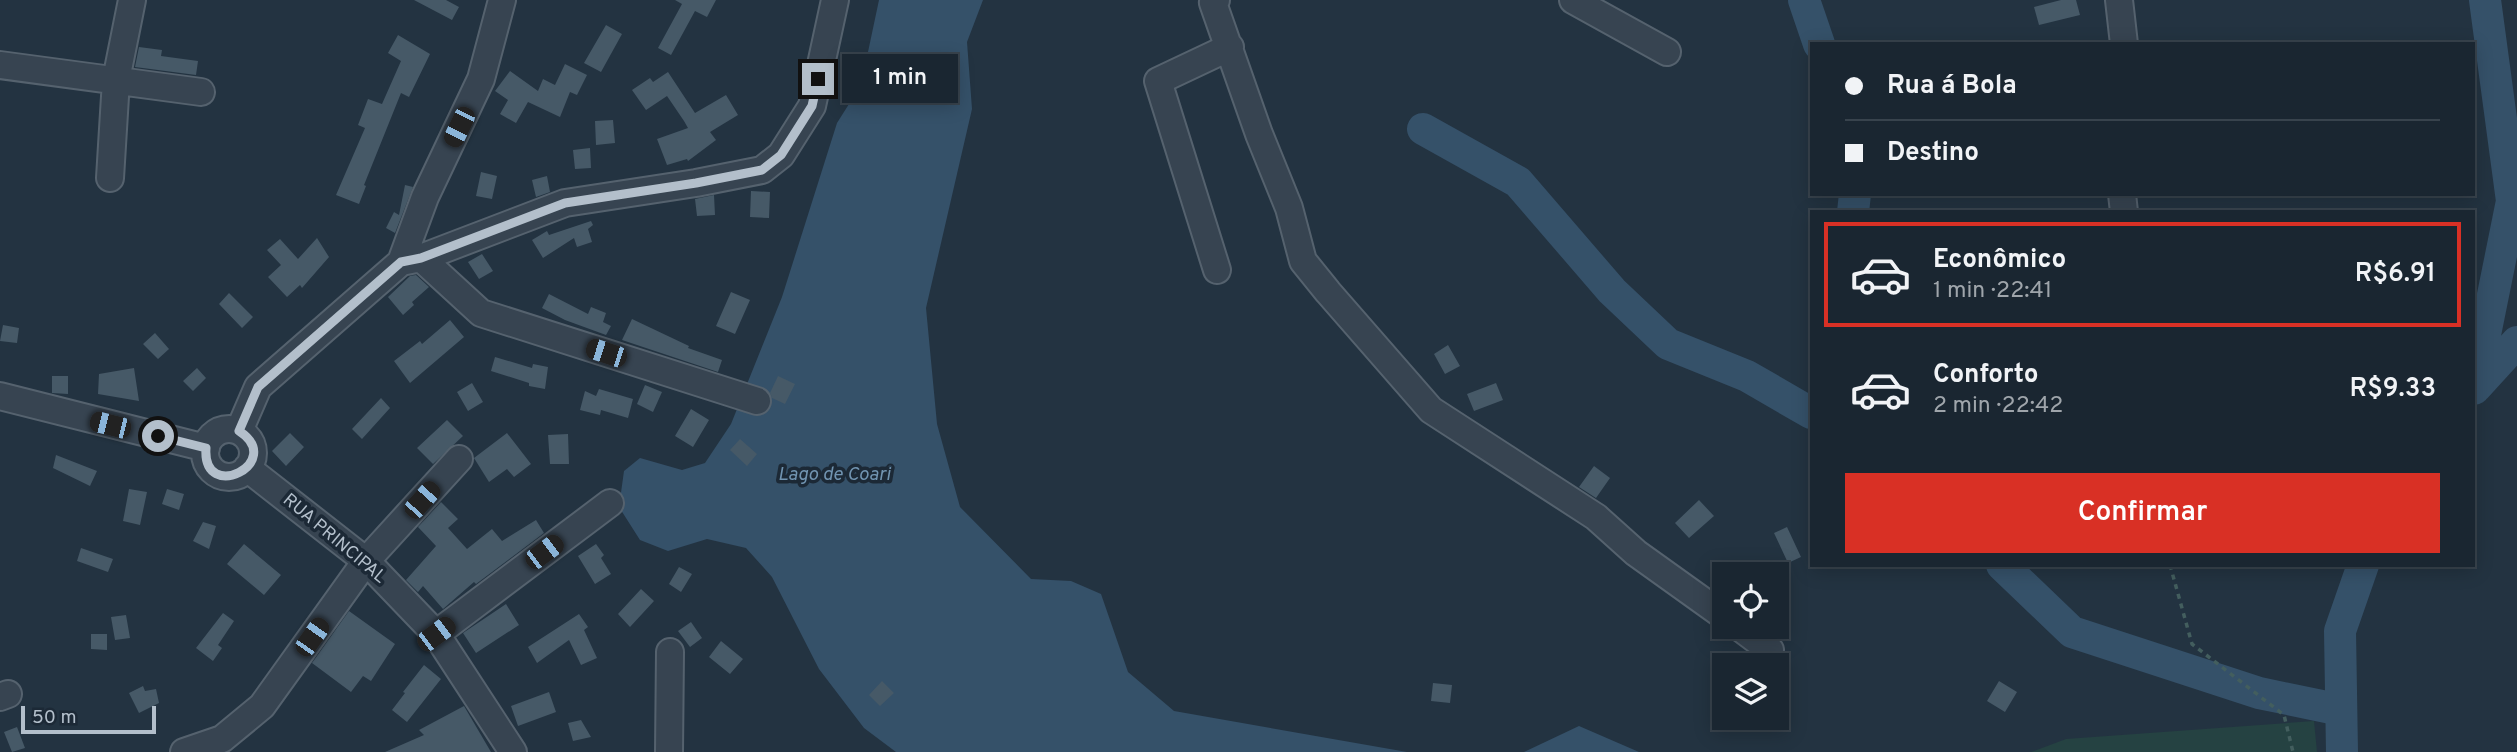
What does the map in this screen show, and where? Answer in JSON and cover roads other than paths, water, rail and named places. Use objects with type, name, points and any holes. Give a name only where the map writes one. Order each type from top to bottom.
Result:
[{"type":"street","points":[[110,178],[116,80],[132,0]]},
{"type":"street","points":[[411,260],[425,197],[481,79],[502,0]]},
{"type":"street","points":[[239,431],[258,387],[411,260],[565,203],[762,170],[781,155],[812,106],[835,0]]},
{"type":"street","points":[[1216,0],[1213,3],[1259,134],[1289,208],[1303,261],[1431,410],[1596,517],[1656,568],[1712,608]]},
{"type":"street","points":[[1573,0],[1667,52]]},
{"type":"street","points":[[2119,0],[2124,42]]},
{"type":"street","points":[[1217,270],[1158,81],[1230,47]]},
{"type":"street","points":[[0,67],[201,92]]},
{"type":"street","points":[[411,260],[481,313],[757,401]]},
{"type":"street","points":[[5,406],[206,448]]},
{"type":"street","points":[[221,430],[239,431],[248,439],[253,451],[247,468],[237,475],[219,474],[207,461],[206,448],[211,437],[221,430]]},
{"type":"street","points":[[184,752],[222,739],[262,706],[366,561],[459,459]]},
{"type":"street","name":"RUA PRINCIPAL","points":[[247,468],[366,561],[436,634],[513,752]]},
{"type":"street","points":[[436,634],[610,503]]},
{"type":"street","points":[[1755,639],[1770,650]]},
{"type":"street","points":[[669,752],[670,652]]},
{"type":"water","name":"Lago de Coari","points":[[879,0],[983,0],[967,42],[972,109],[926,308],[937,424],[960,507],[1031,579],[1071,581],[1101,594],[1128,672],[1174,711],[1407,752],[896,752],[864,728],[819,669],[772,577],[746,548],[707,539],[668,551],[640,540],[619,507],[624,471],[640,458],[682,470],[705,463],[731,424],[782,297],[837,123],[861,85]]},
{"type":"water","points":[[1579,726],[1639,752],[1524,752]]},
{"type":"waterway","points":[[1804,0],[1818,42]]},
{"type":"waterway","points":[[2475,384],[2512,201],[2485,0]]},
{"type":"waterway","points":[[1423,129],[1518,182],[1612,291],[1668,344],[1747,376],[1810,412]]},
{"type":"waterway","points":[[1853,210],[1855,196]]},
{"type":"waterway","points":[[2476,387],[2517,342]]},
{"type":"waterway","points":[[2004,567],[2072,632],[2259,693],[2341,710]]},
{"type":"waterway","points":[[2342,752],[2340,631],[2362,567]]}]
